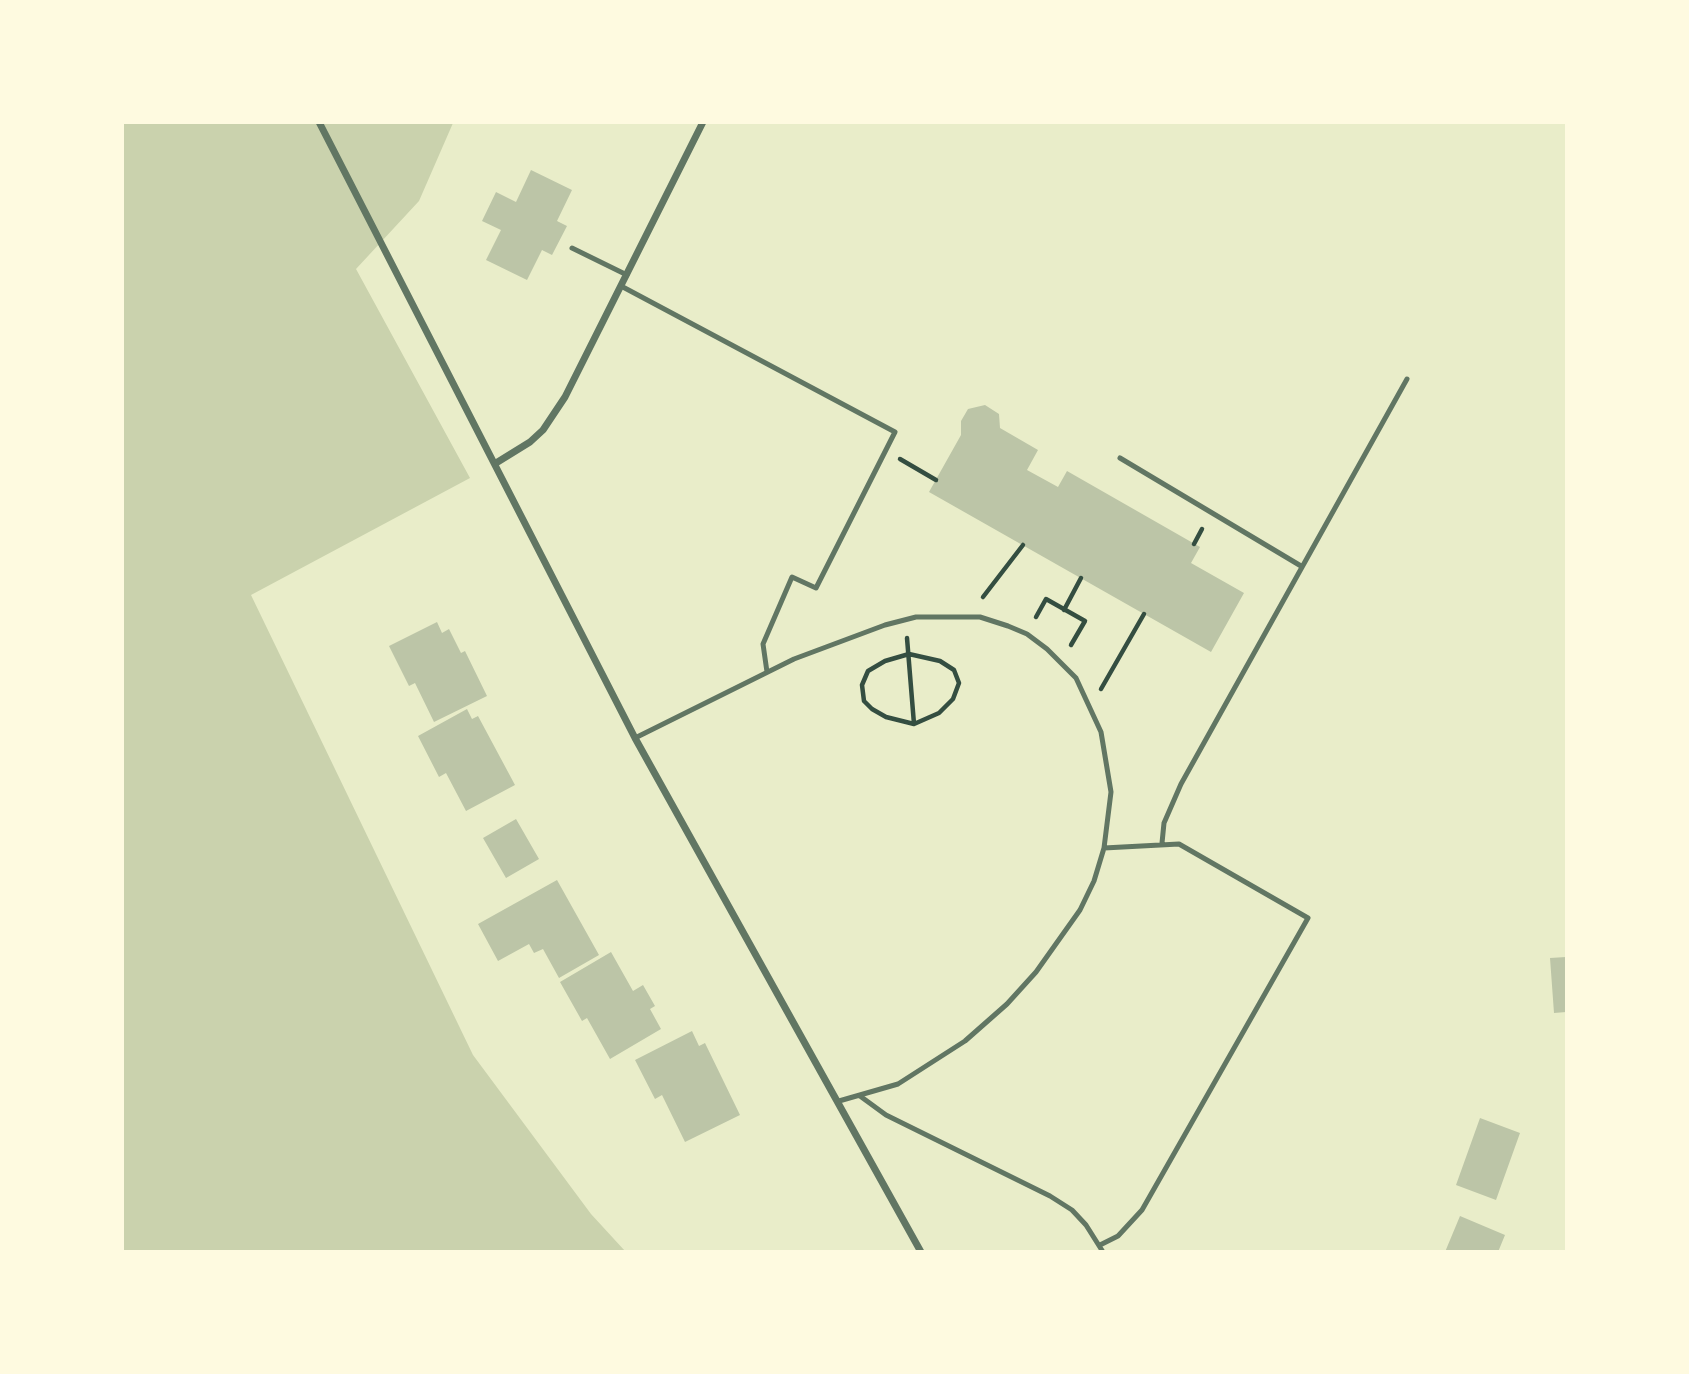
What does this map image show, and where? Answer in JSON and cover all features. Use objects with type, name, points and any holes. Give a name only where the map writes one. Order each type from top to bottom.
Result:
[{"type":"street","points":[[319,122],[635,738],[921,1251]]},
{"type":"street","points":[[496,463],[530,442],[554,414],[703,122]]},
{"type":"lane","points":[[572,248],[627,275]]},
{"type":"lane","points":[[621,286],[895,432],[816,588],[792,578],[763,643],[762,653],[767,672]]},
{"type":"lane","points":[[1161,843],[1164,823],[1181,784],[1407,379]]},
{"type":"lane","points":[[1120,458],[1301,566]]},
{"type":"lane","points":[[635,738],[767,672],[828,645],[916,617],[980,617],[1027,634],[1062,661],[1076,678],[1101,732],[1111,792],[1104,848],[1094,881],[1063,937],[1007,1004],[934,1064],[898,1084],[839,1101]]},
{"type":"lane","points":[[860,1096],[886,1115],[958,1148],[1072,1210],[1101,1248],[1118,1236],[1142,1210],[1308,918],[1179,844],[1104,848]]},
{"type":"path","points":[[900,460],[936,480]]},
{"type":"path","points":[[1194,544],[1201,530]]},
{"type":"path","points":[[978,603],[1023,545]]},
{"type":"path","points":[[1064,610],[1081,578]]},
{"type":"path","points":[[1034,620],[1046,599],[1085,621],[1070,646]]},
{"type":"path","points":[[1100,691],[1144,614]]},
{"type":"path","points":[[907,630],[914,724]]},
{"type":"path","points":[[909,654],[940,661],[954,670],[959,683],[953,699],[939,713],[914,724],[886,717],[872,709],[864,701],[862,685],[868,671],[885,661],[909,654]]},
{"type":"green space","points":[[123,123],[453,123],[419,201],[356,269],[470,478],[251,595],[473,1055],[591,1214],[625,1251],[123,1252]]},
{"type":"building","points":[[531,170],[572,190],[557,221],[567,226],[552,255],[542,250],[527,280],[486,260],[501,230],[482,221],[496,192],[516,202]]},
{"type":"building","points":[[985,405],[999,414],[1000,428],[1038,450],[1027,470],[1058,487],[1067,471],[1200,547],[1191,563],[1244,593],[1211,652],[929,492],[961,435],[961,421],[968,409]]},
{"type":"building","points":[[437,622],[442,633],[449,629],[461,653],[465,651],[487,696],[434,722],[415,683],[409,686],[389,646]]},
{"type":"building","points":[[467,709],[472,719],[478,716],[515,785],[466,811],[446,773],[439,777],[418,736]]},
{"type":"building","points":[[516,819],[539,859],[506,878],[483,838]]},
{"type":"building","points":[[557,880],[599,955],[559,978],[543,949],[534,953],[529,944],[498,961],[478,924]]},
{"type":"building","points":[[611,952],[633,991],[643,985],[655,1006],[650,1009],[661,1029],[610,1059],[587,1018],[582,1021],[560,982]]},
{"type":"building","points":[[1566,957],[1566,1012],[1554,1013],[1550,958]]},
{"type":"building","points":[[692,1031],[699,1046],[705,1043],[740,1115],[685,1142],[662,1095],[655,1099],[635,1060]]},
{"type":"building","points":[[1480,1118],[1520,1133],[1496,1200],[1456,1185]]},
{"type":"building","points":[[1460,1216],[1505,1235],[1498,1252],[1445,1252]]}]
